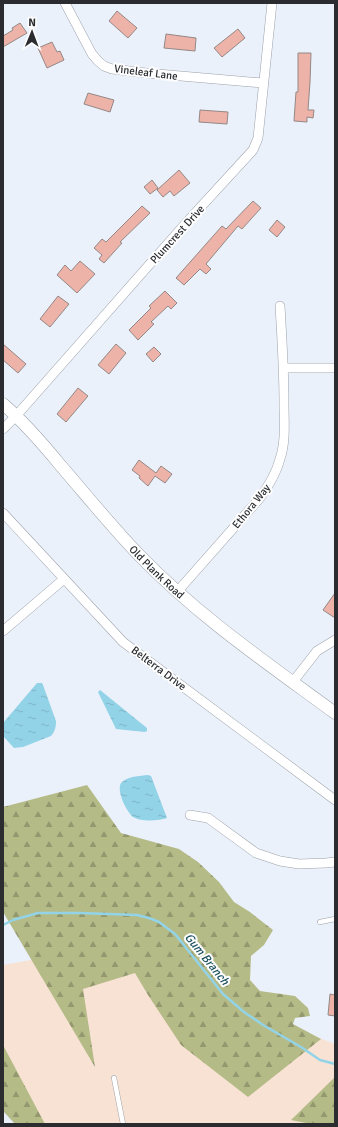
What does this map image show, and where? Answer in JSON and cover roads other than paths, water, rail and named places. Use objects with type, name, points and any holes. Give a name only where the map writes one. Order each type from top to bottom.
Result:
[{"type":"street","name":"Vineleaf Lane","points":[[65,3],[92,54],[104,66],[112,69],[146,73],[264,84]]},
{"type":"street","name":"Plumcrest Drive","points":[[3,429],[253,150],[258,138],[272,3]]},
{"type":"street","name":"Ethora Way","points":[[177,592],[259,499],[274,476],[281,458],[284,439],[284,368],[280,306]]},
{"type":"street","points":[[284,368],[335,368]]},
{"type":"street","name":"Old Plank Road","points":[[3,404],[38,439],[138,554],[177,592],[236,641],[335,713]]},
{"type":"street","name":"Belterra Drive","points":[[3,513],[124,642],[335,800]]},
{"type":"street","points":[[3,631],[64,579]]},
{"type":"street","points":[[292,683],[317,651],[335,640]]},
{"type":"street","points":[[190,815],[208,818],[256,853],[280,862],[326,864],[335,862]]},
{"type":"lane","points":[[320,922],[335,919]]},
{"type":"lane","points":[[114,1078],[123,1124]]},
{"type":"water","points":[[37,683],[42,683],[43,685],[56,721],[55,729],[51,736],[23,747],[14,748],[3,736],[3,723]]},
{"type":"water","points":[[100,690],[147,728],[147,731],[116,729],[98,692]]},
{"type":"water","points":[[148,775],[151,776],[167,818],[159,820],[136,819],[125,806],[120,791],[121,783],[130,778]]},
{"type":"waterway","name":"Gum Branch","points":[[3,925],[13,920],[38,913],[137,915],[159,922],[175,934],[223,994],[244,1012],[320,1060],[335,1064]]}]
